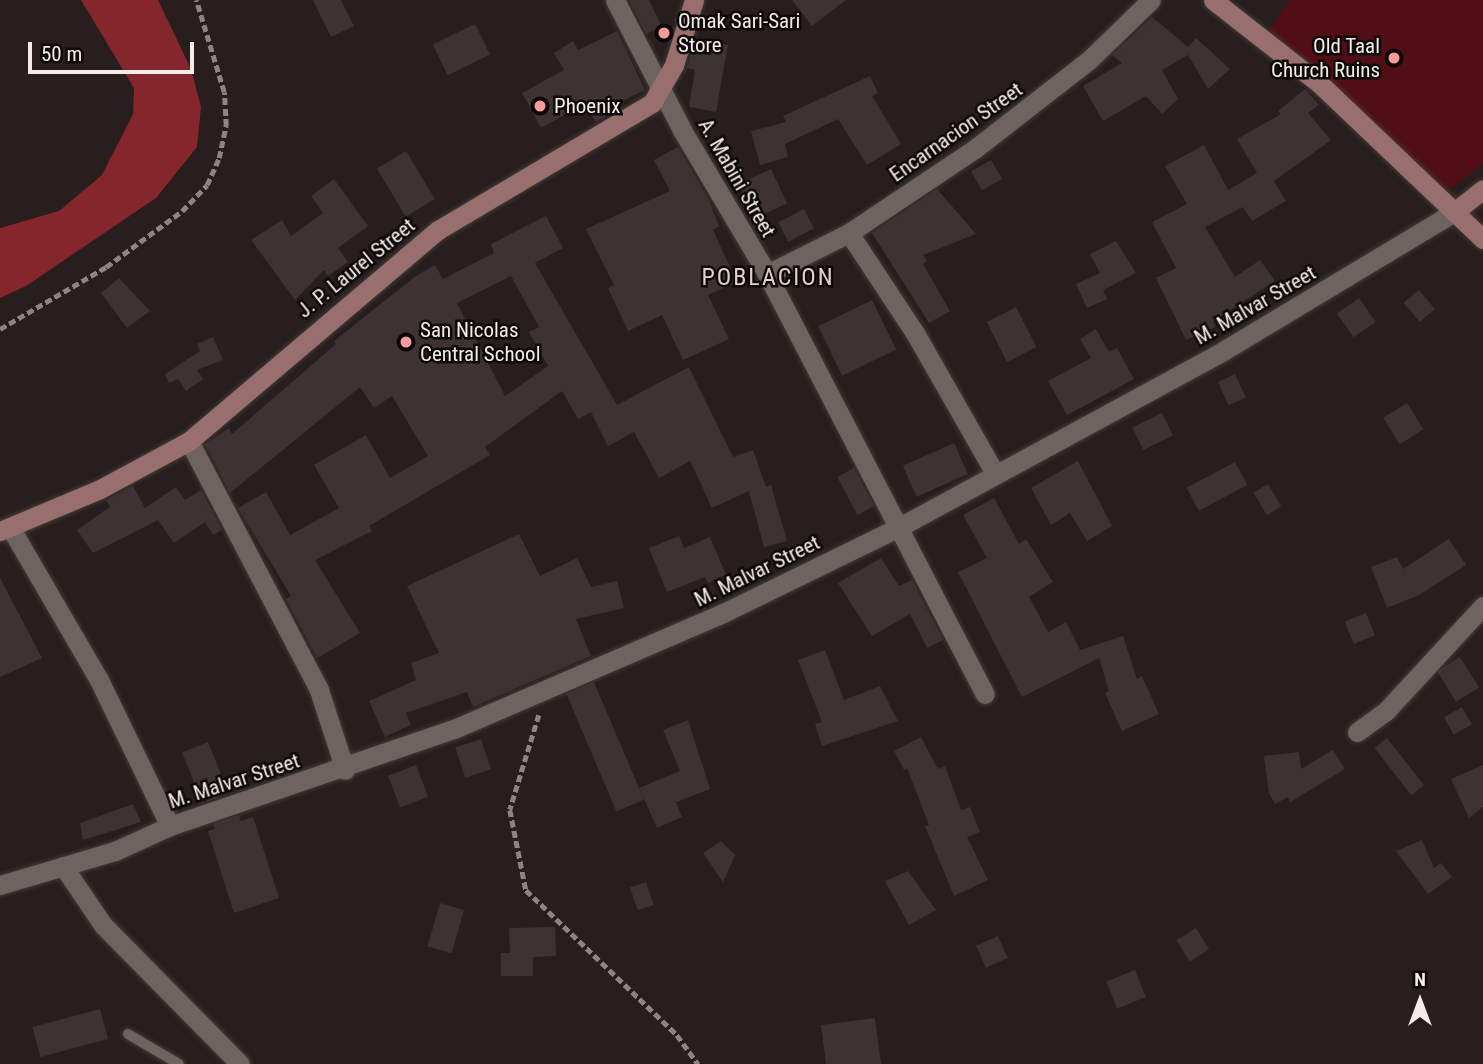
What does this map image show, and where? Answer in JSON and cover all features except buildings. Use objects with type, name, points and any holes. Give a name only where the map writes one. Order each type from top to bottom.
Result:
[{"type":"main road","name":"J. P. Laurel Street","points":[[5,529],[100,489],[189,441],[438,230],[652,103],[663,89],[694,0]]},
{"type":"main road","points":[[1213,0],[1320,84],[1483,239]]},
{"type":"main road","name":"M. Malvar Street","points":[[1454,212],[1483,189]]},
{"type":"street","name":"A. Mabini Street","points":[[615,0],[767,274],[901,526],[985,694]]},
{"type":"street","name":"Encarnacion Street","points":[[767,274],[849,233],[1017,119],[1089,60],[1151,0]]},
{"type":"street","name":"M. Malvar Street","points":[[0,885],[115,851],[170,826],[345,769],[546,691],[723,613],[901,526],[1223,351],[1454,212]]},
{"type":"street","points":[[849,233],[915,333],[996,475]]},
{"type":"street","points":[[189,441],[319,690],[345,769]]},
{"type":"street","points":[[5,529],[99,680],[170,826]]},
{"type":"street","points":[[1357,732],[1386,711],[1483,606]]},
{"type":"street","points":[[63,866],[103,925],[240,1064]]},
{"type":"lane","points":[[128,1034],[179,1064]]},
{"type":"path","points":[[0,329],[106,267],[182,211],[206,185],[219,158],[226,126],[224,92],[196,0]]},
{"type":"path","points":[[546,691],[510,810],[526,890],[677,1035],[698,1064]]},
{"type":"shaded area","points":[[81,0],[158,0],[191,69],[201,107],[197,147],[156,198],[26,286],[0,298],[0,228],[59,211],[102,175],[133,114],[134,88]]},
{"type":"shaded area","points":[[1290,0],[1483,0],[1483,164],[1444,193],[1267,33]]},
{"type":"place","name":"Omak Sari-Sari Store","points":[[664,33]]},
{"type":"place","name":"Old Taal Church Ruins","points":[[1394,58]]},
{"type":"place","name":"Phoenix","points":[[540,106]]},
{"type":"place","name":"San Nicolas Central School","points":[[406,342]]},
{"type":"district","name":"POBLACION","points":[[768,278]]}]
